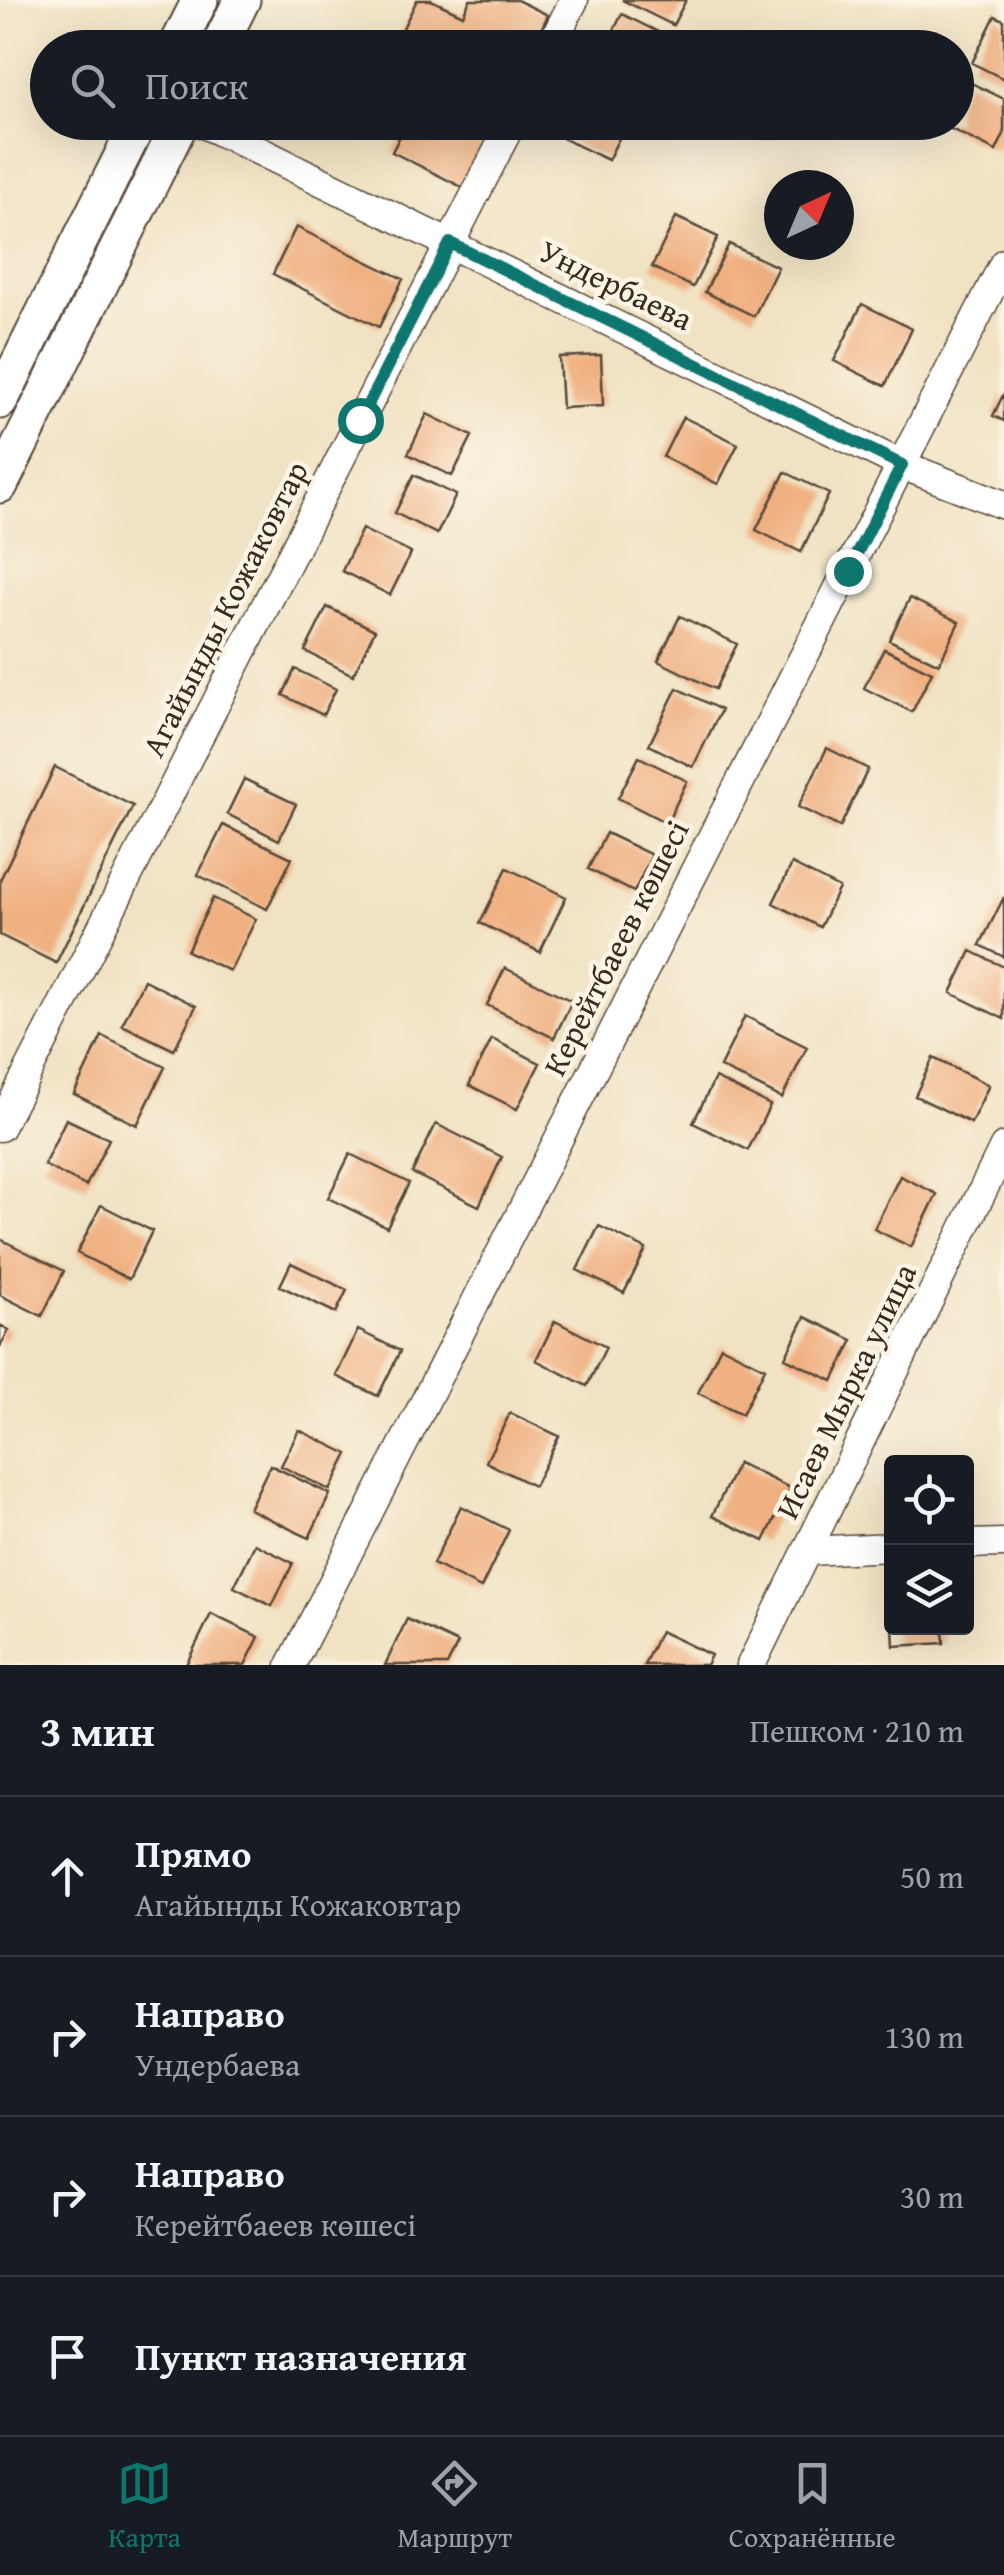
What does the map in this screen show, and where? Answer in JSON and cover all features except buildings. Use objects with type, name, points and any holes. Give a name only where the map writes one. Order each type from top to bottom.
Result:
[{"type":"main road","points":[[185,30],[200,0]]},
{"type":"main road","points":[[227,30],[242,0]]},
{"type":"main road","points":[[0,401],[130,140]]},
{"type":"main road","points":[[0,486],[172,140]]},
{"type":"street","points":[[559,30],[574,0]]},
{"type":"street","name":"Ундербаева","points":[[237,140],[902,465],[1004,505]]},
{"type":"street","name":"Агайынды Кожаковтар","points":[[0,1127],[503,140]]},
{"type":"street","name":"Керейтбаеев көшесі","points":[[290,1665],[1004,263]]},
{"type":"street","name":"Исаев Мырка улица","points":[[752,1665],[1004,1147]]},
{"type":"street","points":[[974,1544],[1004,1542]]},
{"type":"street","points":[[807,1550],[884,1547]]},
{"type":"route","points":[[360,420],[450,243],[902,465],[848,571]]}]
